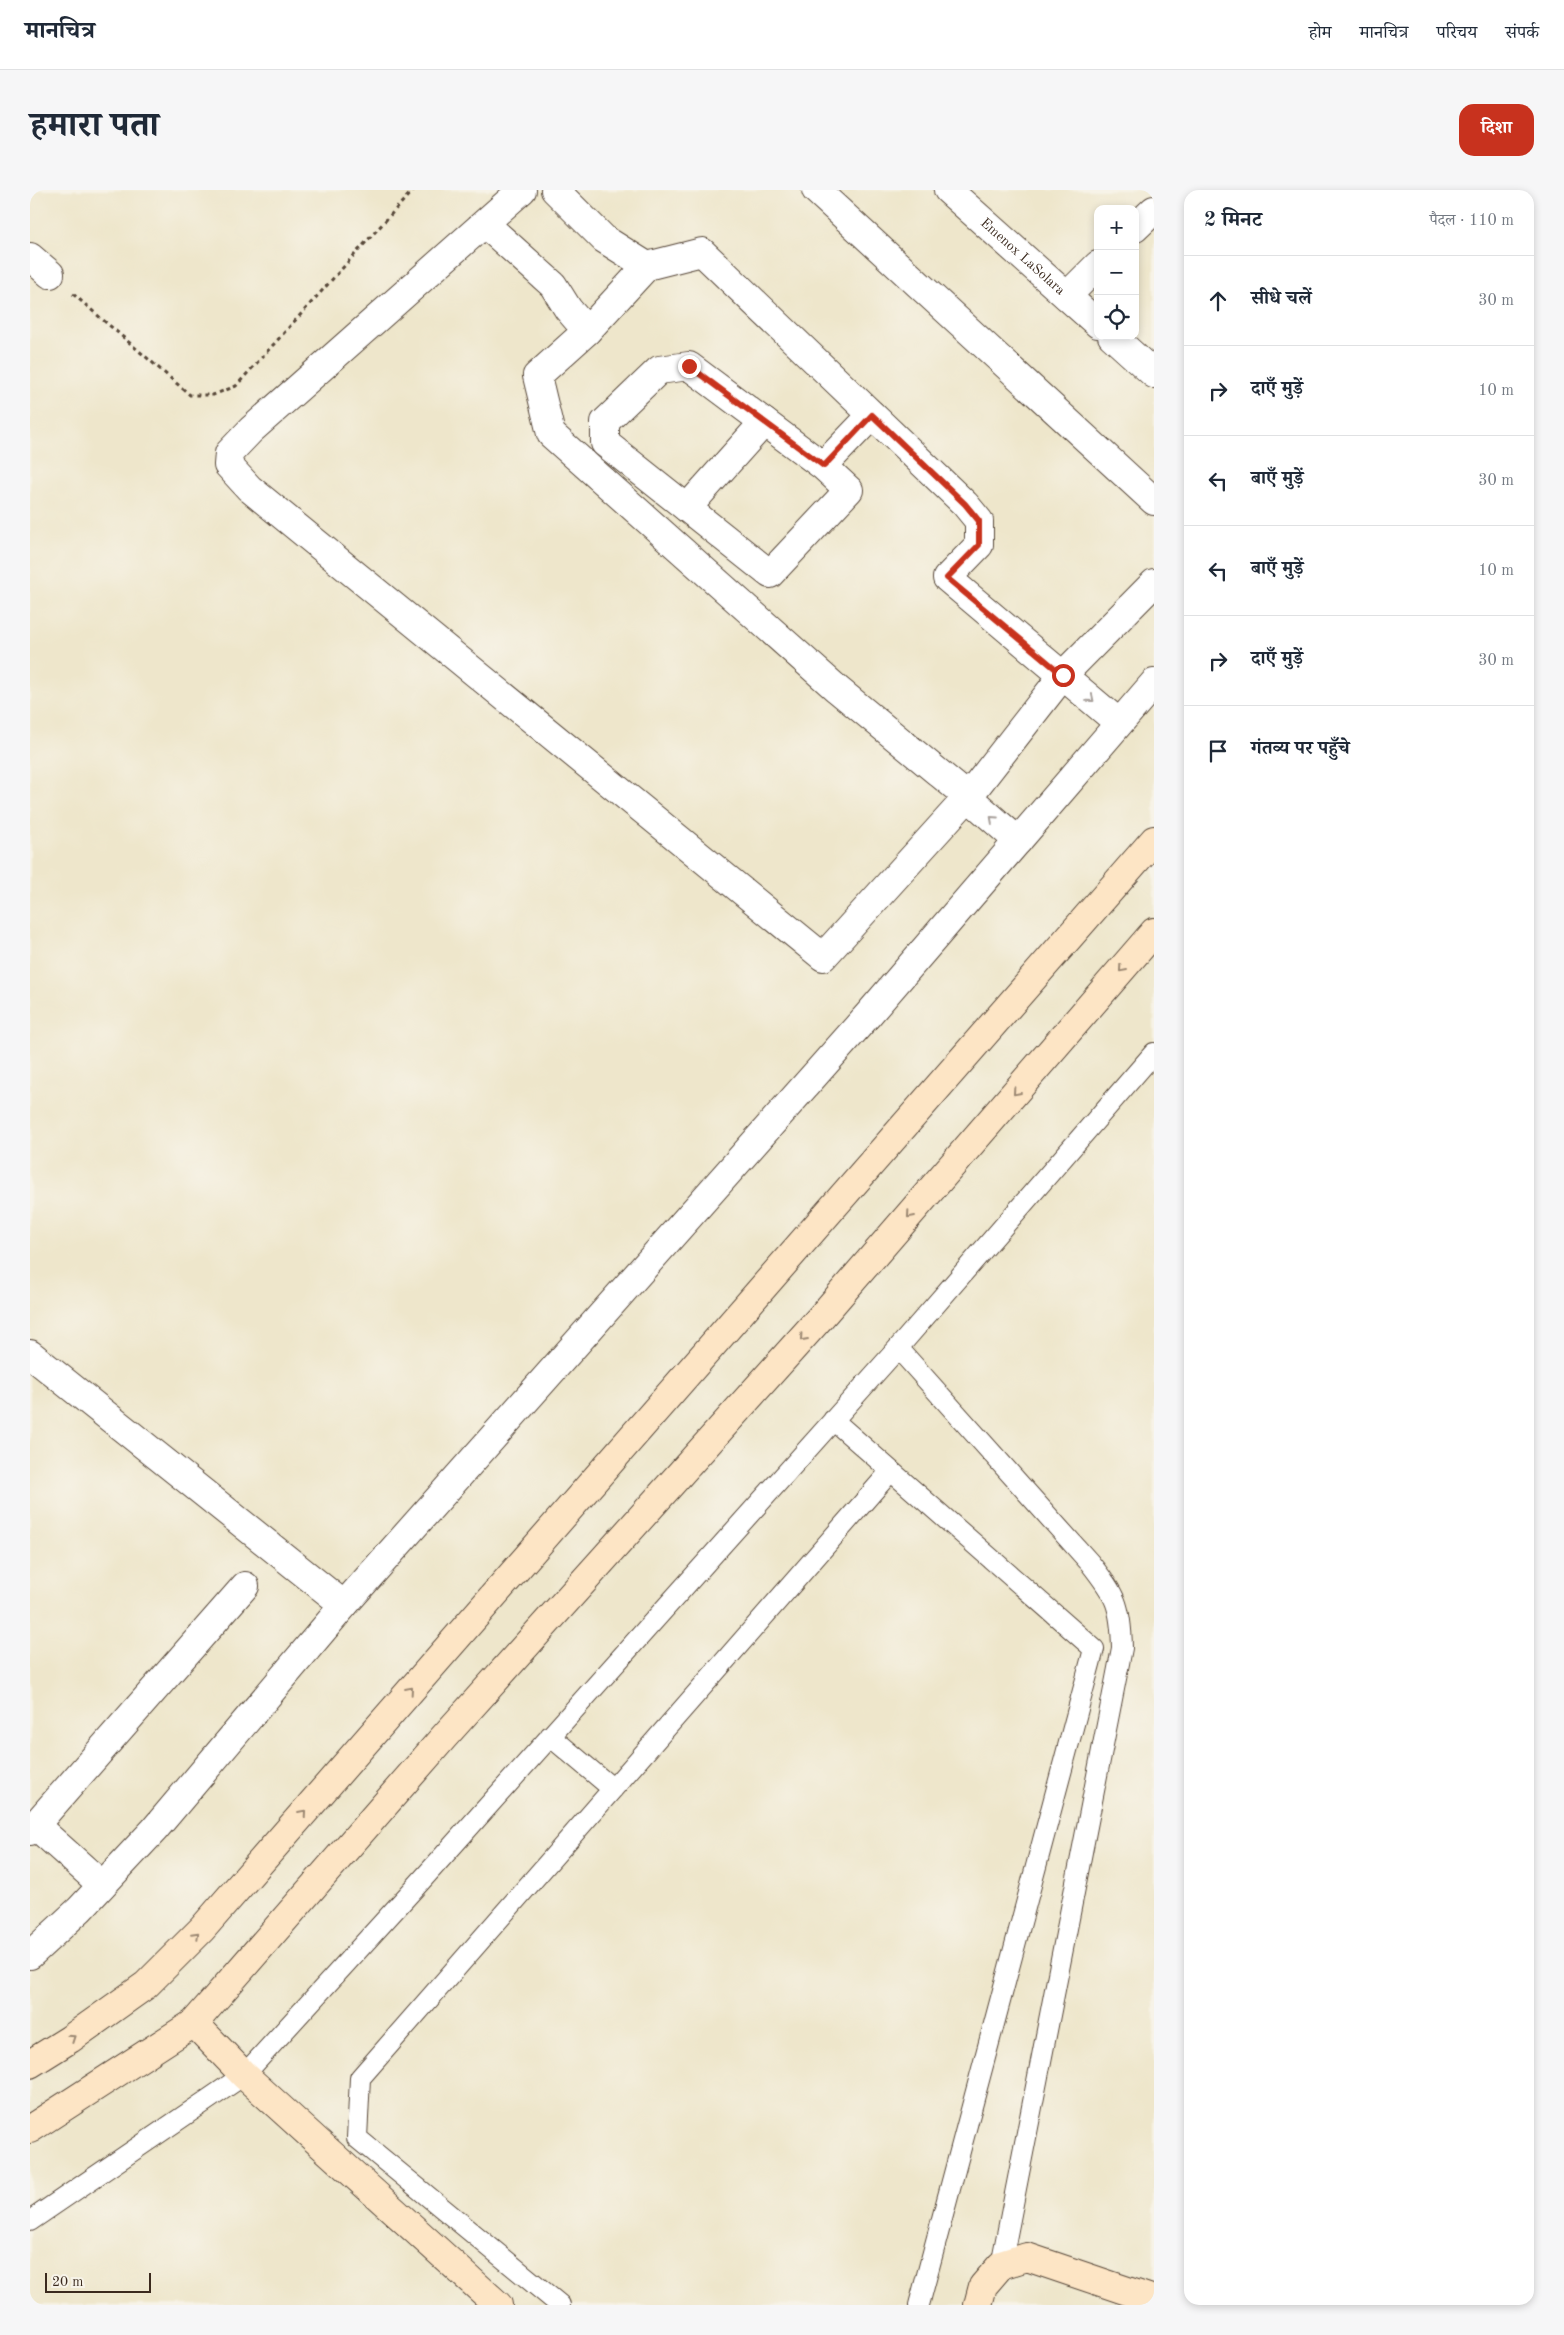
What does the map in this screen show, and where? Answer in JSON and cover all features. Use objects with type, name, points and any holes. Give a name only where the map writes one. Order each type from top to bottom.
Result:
[{"type":"street","points":[[522,190],[236,444],[227,459],[232,471],[249,488],[823,957],[968,797],[1063,675],[1154,583]]},
{"type":"street","points":[[555,190],[604,240],[647,266]]},
{"type":"street","points":[[816,190],[1154,501]]},
{"type":"street","name":"Emenox LaSolara","points":[[948,190],[1094,320]]},
{"type":"street","points":[[1139,224],[1154,210]]},
{"type":"street","points":[[485,224],[553,285],[568,309],[587,331]]},
{"type":"street","points":[[1018,841],[968,797],[837,689],[551,434],[537,376],[587,331],[647,266],[702,252],[965,504],[979,521],[979,545],[947,578],[1119,723]]},
{"type":"street","points":[[1067,296],[1094,269]]},
{"type":"street","points":[[1116,340],[1154,374]]},
{"type":"street","points":[[689,366],[764,422],[824,466],[849,490],[770,574],[605,443],[605,422],[659,370],[689,366]]},
{"type":"street","points":[[824,466],[872,415]]},
{"type":"street","points":[[687,508],[764,422]]},
{"type":"street","points":[[30,1955],[102,1885],[154,1830],[344,1605],[868,1015],[1154,684]]},
{"type":"street","points":[[30,2064],[70,2039],[146,1985],[202,1929],[1154,840]]},
{"type":"street","points":[[30,2129],[194,2023],[443,1738],[827,1311],[1154,932]]},
{"type":"street","points":[[30,1354],[344,1605]]},
{"type":"street","points":[[102,1885],[33,1828],[245,1586]]},
{"type":"street","points":[[194,2023],[244,2075],[498,2305]]},
{"type":"street","points":[[978,2305],[983,2286],[1000,2265],[1027,2257],[1154,2300]]},
{"type":"lane","points":[[30,2221],[244,2075],[834,1420],[1154,1053]]},
{"type":"lane","points":[[898,1348],[1090,1563],[1112,1590],[1121,1618],[1122,1648],[1000,2265]]},
{"type":"lane","points":[[834,1420],[890,1472],[1094,1649],[920,2305]]},
{"type":"lane","points":[[560,2305],[357,2138],[360,2078],[890,1472]]},
{"type":"lane","points":[[550,1736],[613,1789]]},
{"type":"path","points":[[40,266],[190,395],[213,395],[236,386],[413,190]]},
{"type":"route","points":[[689,366],[824,466],[872,415],[965,504],[979,521],[979,545],[947,578],[1063,675]]}]
